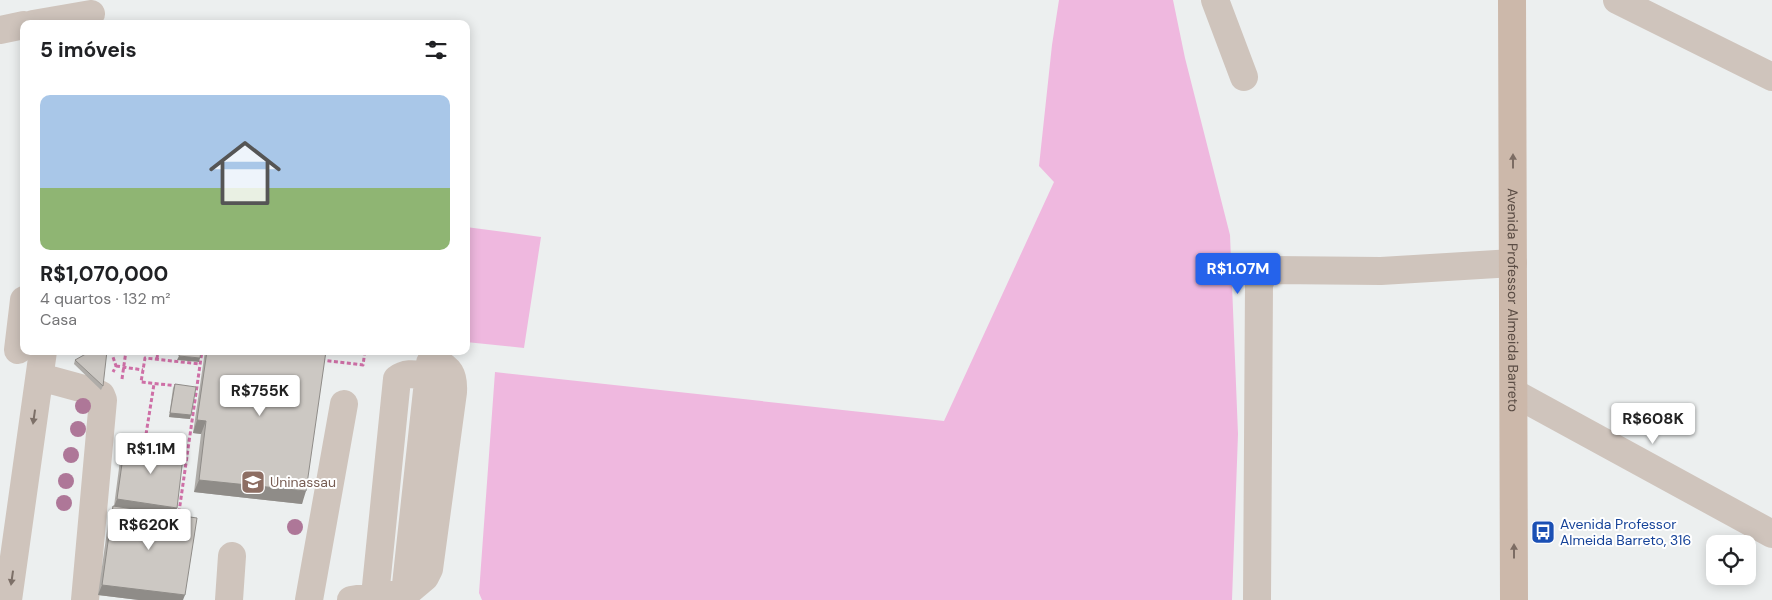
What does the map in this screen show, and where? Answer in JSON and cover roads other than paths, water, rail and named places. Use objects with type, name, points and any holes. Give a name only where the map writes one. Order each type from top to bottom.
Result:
[{"type":"main road","name":"Avenida Professor Almeida Barreto","points":[[1512,0],[1514,600]]},
{"type":"street","points":[[1215,0],[1244,77]]},
{"type":"street","points":[[1617,0],[1772,77]]},
{"type":"street","points":[[54,20],[91,13]]},
{"type":"street","points":[[0,30],[20,26]]},
{"type":"street","points":[[1257,600],[1259,285],[1261,277],[1266,272],[1273,270],[1381,271],[1513,263]]},
{"type":"street","points":[[8,600],[34,359],[101,395],[103,400],[85,600]]},
{"type":"street","points":[[437,362],[450,372],[454,380],[454,392],[429,569],[425,577],[405,594],[363,598],[397,379],[409,374],[430,376],[430,364],[437,362]]},
{"type":"street","points":[[1514,393],[1772,534]]},
{"type":"street","points":[[309,600],[344,404]]},
{"type":"street","points":[[229,600],[232,556]]},
{"type":"place","name":"Uninassau","points":[[253,482]]},
{"type":"place","name":"Avenida Professor Almeida Barreto, 316","points":[[1543,532]]}]
